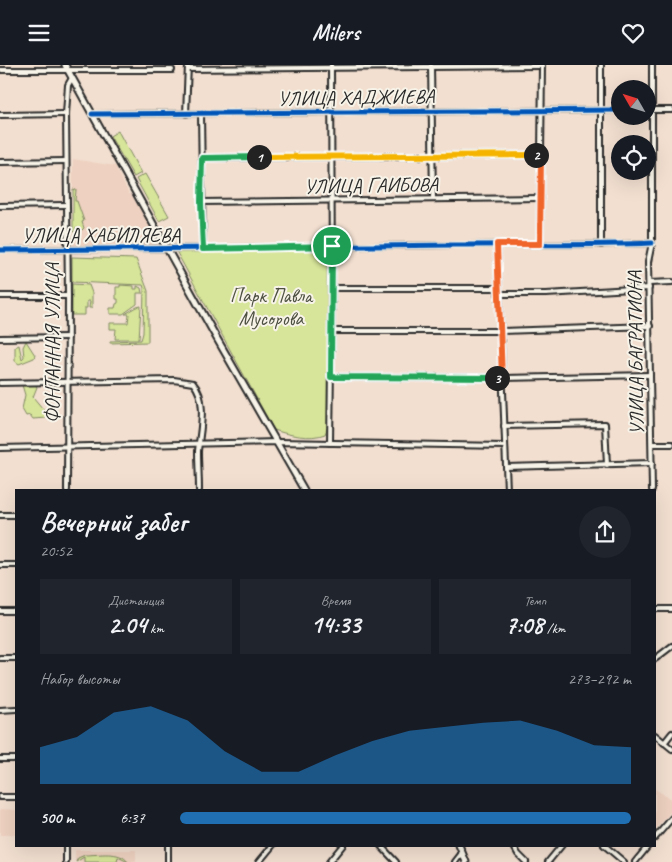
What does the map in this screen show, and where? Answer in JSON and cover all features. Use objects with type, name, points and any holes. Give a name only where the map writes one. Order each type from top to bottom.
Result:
[{"type":"main road","points":[[66,67],[169,249],[216,337],[303,489]]},
{"type":"main road","points":[[460,847],[466,862]]},
{"type":"street","points":[[601,65],[601,245]]},
{"type":"street","name":"УЛИЦА БАГРАТИОНА","points":[[651,80],[652,65]]},
{"type":"street","points":[[330,443],[332,331],[331,66]]},
{"type":"street","points":[[431,66],[433,199]]},
{"type":"street","points":[[186,114],[188,67],[542,66],[540,244]]},
{"type":"street","points":[[0,70],[66,67],[172,70]]},
{"type":"street","name":"ФОНТАННАЯ УЛИЦА","points":[[67,489],[68,250],[66,91],[72,78]]},
{"type":"street","name":"УЛИЦА ХАДЖИЕВА","points":[[92,114],[611,110]]},
{"type":"street","points":[[656,110],[672,110]]},
{"type":"street","points":[[201,114],[203,249]]},
{"type":"street","points":[[0,115],[66,115]]},
{"type":"street","name":"УЛИЦА БАГРАТИОНА","points":[[650,125],[652,243],[648,263],[652,489]]},
{"type":"street","points":[[202,158],[541,155]]},
{"type":"street","points":[[0,162],[66,161]]},
{"type":"street","name":"УЛИЦА ГАИБОВА","points":[[201,202],[541,198]]},
{"type":"street","points":[[0,206],[66,205]]},
{"type":"street","name":"УЛИЦА ХАБИЛЯЕВА","points":[[0,250],[652,243]]},
{"type":"street","points":[[497,244],[507,489]]},
{"type":"street","points":[[649,283],[672,283]]},
{"type":"street","points":[[332,288],[498,291],[546,294],[649,288]]},
{"type":"street","points":[[0,296],[68,296]]},
{"type":"street","points":[[332,331],[501,331],[650,326]]},
{"type":"street","points":[[0,338],[68,337]]},
{"type":"street","points":[[331,377],[502,378],[650,375]]},
{"type":"street","points":[[0,383],[174,380],[193,383],[199,393],[201,405],[200,443],[198,450],[199,489]]},
{"type":"street","points":[[504,426],[605,424],[607,465]]},
{"type":"street","points":[[0,449],[277,442],[505,446]]},
{"type":"street","points":[[652,444],[672,444]]},
{"type":"street","points":[[506,467],[652,463]]},
{"type":"street","points":[[0,515],[15,515]]},
{"type":"street","points":[[0,565],[15,565]]},
{"type":"street","points":[[656,609],[672,609]]},
{"type":"street","points":[[0,611],[15,611]]},
{"type":"street","points":[[656,658],[668,651],[672,646]]},
{"type":"street","points":[[0,658],[15,658]]},
{"type":"street","points":[[0,710],[15,709]]},
{"type":"street","points":[[664,743],[672,733]]},
{"type":"street","points":[[656,736],[672,749]]},
{"type":"street","points":[[0,759],[15,759]]},
{"type":"street","points":[[0,797],[15,797]]},
{"type":"street","points":[[656,837],[672,818]]},
{"type":"street","points":[[66,847],[66,862]]},
{"type":"street","points":[[168,847],[168,862]]},
{"type":"street","points":[[259,862],[271,847]]},
{"type":"street","points":[[329,862],[341,847]]},
{"type":"street","points":[[382,847],[396,862]]},
{"type":"street","points":[[514,847],[526,862]]},
{"type":"street","points":[[548,862],[560,847]]},
{"type":"street","points":[[606,847],[624,862]]},
{"type":"street","points":[[635,862],[647,847]]},
{"type":"street","points":[[455,862],[462,853]]},
{"type":"shaded area","points":[[73,159],[115,166],[129,194],[131,194],[160,245],[73,245]]},
{"type":"shaded area","points":[[656,790],[672,800],[672,810],[656,829]]},
{"type":"shaded area","points":[[0,809],[15,810],[15,835],[0,835]]},
{"type":"shaded area","points":[[75,850],[136,850],[136,862],[75,862]]},
{"type":"green space","points":[[118,131],[141,173],[134,177],[110,136]]},
{"type":"green space","points":[[145,174],[169,216],[159,221],[136,179]]},
{"type":"green space","points":[[73,189],[76,190],[75,201],[77,201],[84,221],[82,222],[84,228],[82,230],[76,227],[76,231],[73,232]]},
{"type":"green space","name":"Парк Павла Мусорова","points":[[327,249],[328,426],[325,434],[306,437],[274,430],[176,251]]},
{"type":"green space","points":[[72,257],[136,259],[148,291],[148,342],[110,343],[110,341],[141,340],[143,333],[143,285],[72,282]]},
{"type":"green space","points":[[72,284],[89,285],[92,293],[92,308],[89,308],[90,301],[87,301],[85,315],[72,315]]},
{"type":"green space","points":[[120,285],[134,286],[134,289],[137,289],[137,286],[141,288],[142,293],[137,293],[137,304],[123,314],[110,314],[110,308],[115,308],[118,303],[116,287],[120,287]]},
{"type":"green space","points":[[141,306],[139,339],[115,339],[116,329],[110,329],[110,323],[128,323],[129,314],[125,314]]},
{"type":"green space","points":[[26,341],[35,355],[34,358],[19,364],[15,361],[15,347],[19,345],[22,359],[24,357],[23,347]]},
{"type":"green space","points":[[34,383],[37,387],[33,397],[48,415],[46,418],[33,419],[30,415],[26,416],[22,409],[25,395],[22,385]]},
{"type":"green space","points":[[85,855],[114,855],[124,858],[128,862],[118,857],[117,862],[84,862],[84,857],[76,862],[78,858]]},
{"type":"cycle path","points":[[92,114],[611,110]]},
{"type":"cycle path","points":[[0,250],[652,243]]},
{"type":"route","points":[[541,155],[540,244],[497,244],[502,378],[331,377],[332,246],[203,249],[202,158],[541,155]]}]
